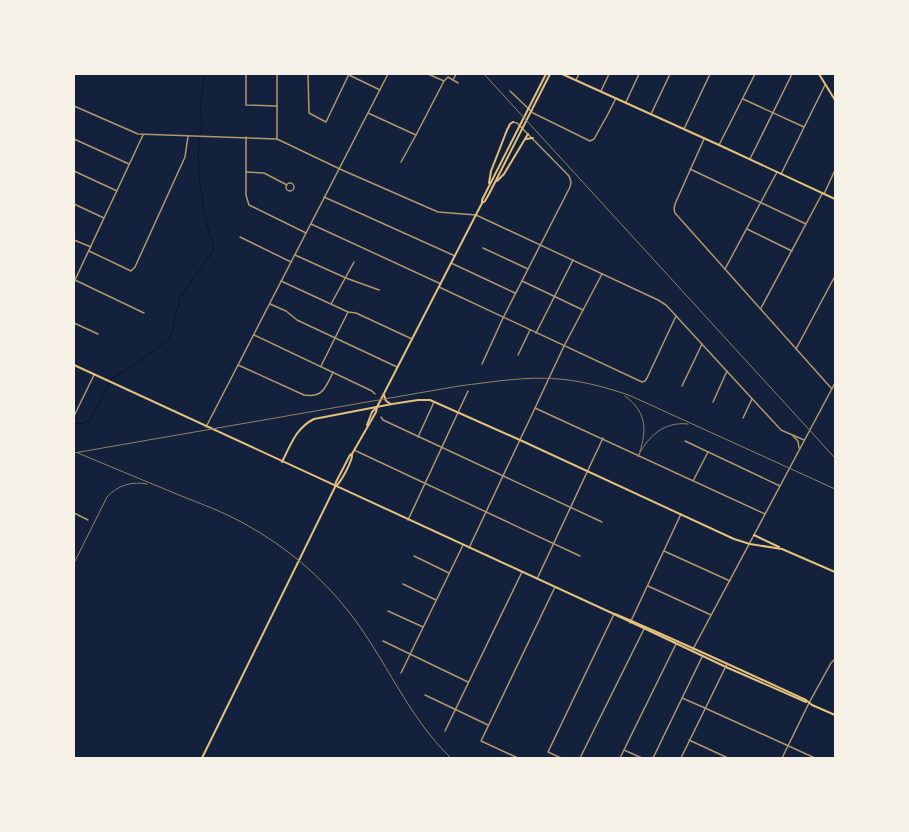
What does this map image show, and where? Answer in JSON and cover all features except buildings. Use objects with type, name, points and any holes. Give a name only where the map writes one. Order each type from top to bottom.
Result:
[{"type":"main road","points":[[533,104],[546,74]]},
{"type":"main road","points":[[202,758],[303,553],[335,487],[336,482],[367,427],[371,416],[384,394],[476,215],[482,200],[550,74]]},
{"type":"main road","points":[[562,74],[684,128],[835,199]]},
{"type":"main road","points":[[820,75],[835,100]]},
{"type":"main road","points":[[489,187],[491,171],[508,128],[513,122]]},
{"type":"main road","points":[[482,203],[485,201],[518,133]]},
{"type":"main road","points":[[494,183],[504,174],[528,134]]},
{"type":"main road","points":[[525,140],[528,138],[533,138]]},
{"type":"main road","points":[[74,365],[335,487],[615,614],[676,644],[693,650]]},
{"type":"main road","points":[[384,394],[386,401],[392,404]]},
{"type":"main road","points":[[282,462],[298,430],[305,423],[314,419],[392,404],[418,400],[430,400],[734,539],[750,544],[782,549]]},
{"type":"main road","points":[[754,535],[835,572]]},
{"type":"main road","points":[[631,622],[726,666],[806,700],[808,703],[835,716]]},
{"type":"main road","points":[[644,629],[651,630]]},
{"type":"street","points":[[246,74],[246,105],[277,106]]},
{"type":"street","points":[[277,74],[277,139]]},
{"type":"street","points":[[308,74],[309,113],[326,122],[349,74],[380,90]]},
{"type":"street","points":[[206,427],[388,74]]},
{"type":"street","points":[[428,74],[444,81]]},
{"type":"street","points":[[453,80],[456,74]]},
{"type":"street","points":[[576,80],[579,74]]},
{"type":"street","points":[[601,91],[609,74]]},
{"type":"street","points":[[626,102],[639,74]]},
{"type":"street","points":[[651,114],[670,74]]},
{"type":"street","points":[[684,128],[710,74]]},
{"type":"street","points":[[719,145],[754,74]]},
{"type":"street","points":[[750,160],[792,74]]},
{"type":"street","points":[[401,162],[444,81],[448,77],[458,83]]},
{"type":"street","points":[[781,174],[825,85]]},
{"type":"street","points":[[510,91],[534,114],[590,141],[594,139],[616,98]]},
{"type":"street","points":[[743,98],[804,127]]},
{"type":"street","points":[[74,106],[143,135],[277,139],[438,212],[476,215],[666,305],[781,430],[804,440]]},
{"type":"street","points":[[368,113],[416,135]]},
{"type":"street","points":[[482,364],[503,318],[572,182],[569,176],[533,138],[517,123],[513,122]]},
{"type":"street","points":[[143,135],[74,281],[144,313]]},
{"type":"street","points":[[89,251],[131,271],[135,267],[185,158],[188,136]]},
{"type":"street","points":[[246,137],[246,195],[249,204],[306,233]]},
{"type":"street","points":[[704,138],[675,203],[674,210],[832,389]]},
{"type":"street","points":[[74,139],[129,164]]},
{"type":"street","points":[[690,169],[761,201],[806,224]]},
{"type":"street","points":[[761,308],[835,170]]},
{"type":"street","points":[[74,171],[117,192]]},
{"type":"street","points":[[246,172],[264,173],[287,185]]},
{"type":"street","points":[[725,269],[777,172]]},
{"type":"street","points":[[324,197],[455,256]]},
{"type":"street","points":[[74,204],[104,218]]},
{"type":"street","points":[[311,224],[440,284]]},
{"type":"street","points":[[747,229],[792,251]]},
{"type":"street","points":[[240,237],[291,262]]},
{"type":"street","points":[[74,240],[91,247]]},
{"type":"street","points":[[483,248],[528,269]]},
{"type":"street","points":[[295,254],[346,278],[379,290]]},
{"type":"street","points":[[536,333],[573,260]]},
{"type":"street","points":[[331,304],[354,262]]},
{"type":"street","points":[[451,263],[516,293]]},
{"type":"street","points":[[469,548],[564,346],[602,274]]},
{"type":"street","points":[[796,349],[835,276]]},
{"type":"street","points":[[281,281],[348,312],[356,313],[412,339]]},
{"type":"street","points":[[522,281],[583,310]]},
{"type":"street","points":[[439,287],[564,346],[639,380],[645,381],[676,316]]},
{"type":"street","points":[[270,304],[286,311],[297,320],[397,367]]},
{"type":"street","points":[[321,366],[348,312]]},
{"type":"street","points":[[74,323],[98,334]]},
{"type":"street","points":[[518,355],[530,330]]},
{"type":"street","points":[[254,335],[321,366],[372,391],[375,394]]},
{"type":"street","points":[[682,386],[702,344]]},
{"type":"street","points":[[238,365],[304,395],[310,396],[317,395],[322,392],[333,372]]},
{"type":"street","points":[[713,402],[727,371]]},
{"type":"street","points":[[74,416],[94,375]]},
{"type":"street","points":[[693,650],[835,383]]},
{"type":"street","points":[[408,520],[468,390]]},
{"type":"street","points":[[743,418],[752,399]]},
{"type":"street","points":[[418,437],[434,402]]},
{"type":"street","points":[[535,408],[603,438],[765,514]]},
{"type":"street","points":[[381,417],[383,420],[418,437],[602,522]]},
{"type":"street","points":[[792,434],[798,441],[799,450]]},
{"type":"street","points":[[537,579],[603,438]]},
{"type":"street","points":[[685,441],[780,486]]},
{"type":"street","points":[[354,450],[580,556]]},
{"type":"street","points":[[693,481],[708,452]]},
{"type":"street","points":[[74,513],[88,520]]},
{"type":"street","points":[[631,622],[681,514]]},
{"type":"street","points":[[401,673],[463,545]]},
{"type":"street","points":[[664,550],[730,581]]},
{"type":"street","points":[[414,556],[449,573]]},
{"type":"street","points":[[445,731],[454,709],[522,572]]},
{"type":"street","points":[[404,584],[436,600]]},
{"type":"street","points":[[648,586],[711,615]]},
{"type":"street","points":[[518,758],[481,741],[555,588]]},
{"type":"street","points":[[388,611],[423,627]]},
{"type":"street","points":[[561,758],[548,752],[614,614]]},
{"type":"street","points":[[580,758],[644,629]]},
{"type":"street","points":[[383,641],[468,682]]},
{"type":"street","points":[[620,758],[676,644]]},
{"type":"street","points":[[653,758],[702,657]]},
{"type":"street","points":[[782,758],[808,703],[830,662],[834,660]]},
{"type":"street","points":[[681,758],[726,666]]},
{"type":"street","points":[[424,695],[488,725]]},
{"type":"street","points":[[682,698],[815,758]]},
{"type":"street","points":[[689,740],[728,758]]},
{"type":"street","points":[[624,750],[642,758]]},
{"type":"waterway","points":[[74,423],[79,424],[87,422],[91,419],[112,378],[133,366],[169,339],[173,332],[175,314],[179,305],[179,299],[213,251],[213,243],[209,233],[204,210],[199,176],[198,152],[202,122],[200,105],[205,74]]},
{"type":"railway","points":[[484,74],[835,458]]},
{"type":"railway","points":[[74,453],[459,386],[509,380],[547,378],[587,383],[631,396],[835,489]]},
{"type":"railway","points":[[625,396],[633,402],[638,409],[644,424],[643,439],[638,457],[646,443],[657,432],[671,425],[688,424]]},
{"type":"railway","points":[[78,453],[229,516],[274,542],[302,563],[327,586],[349,612],[362,630],[409,706],[436,742],[451,758]]},
{"type":"railway","points":[[74,563],[107,497],[116,489],[126,485],[136,483],[147,484]]}]
